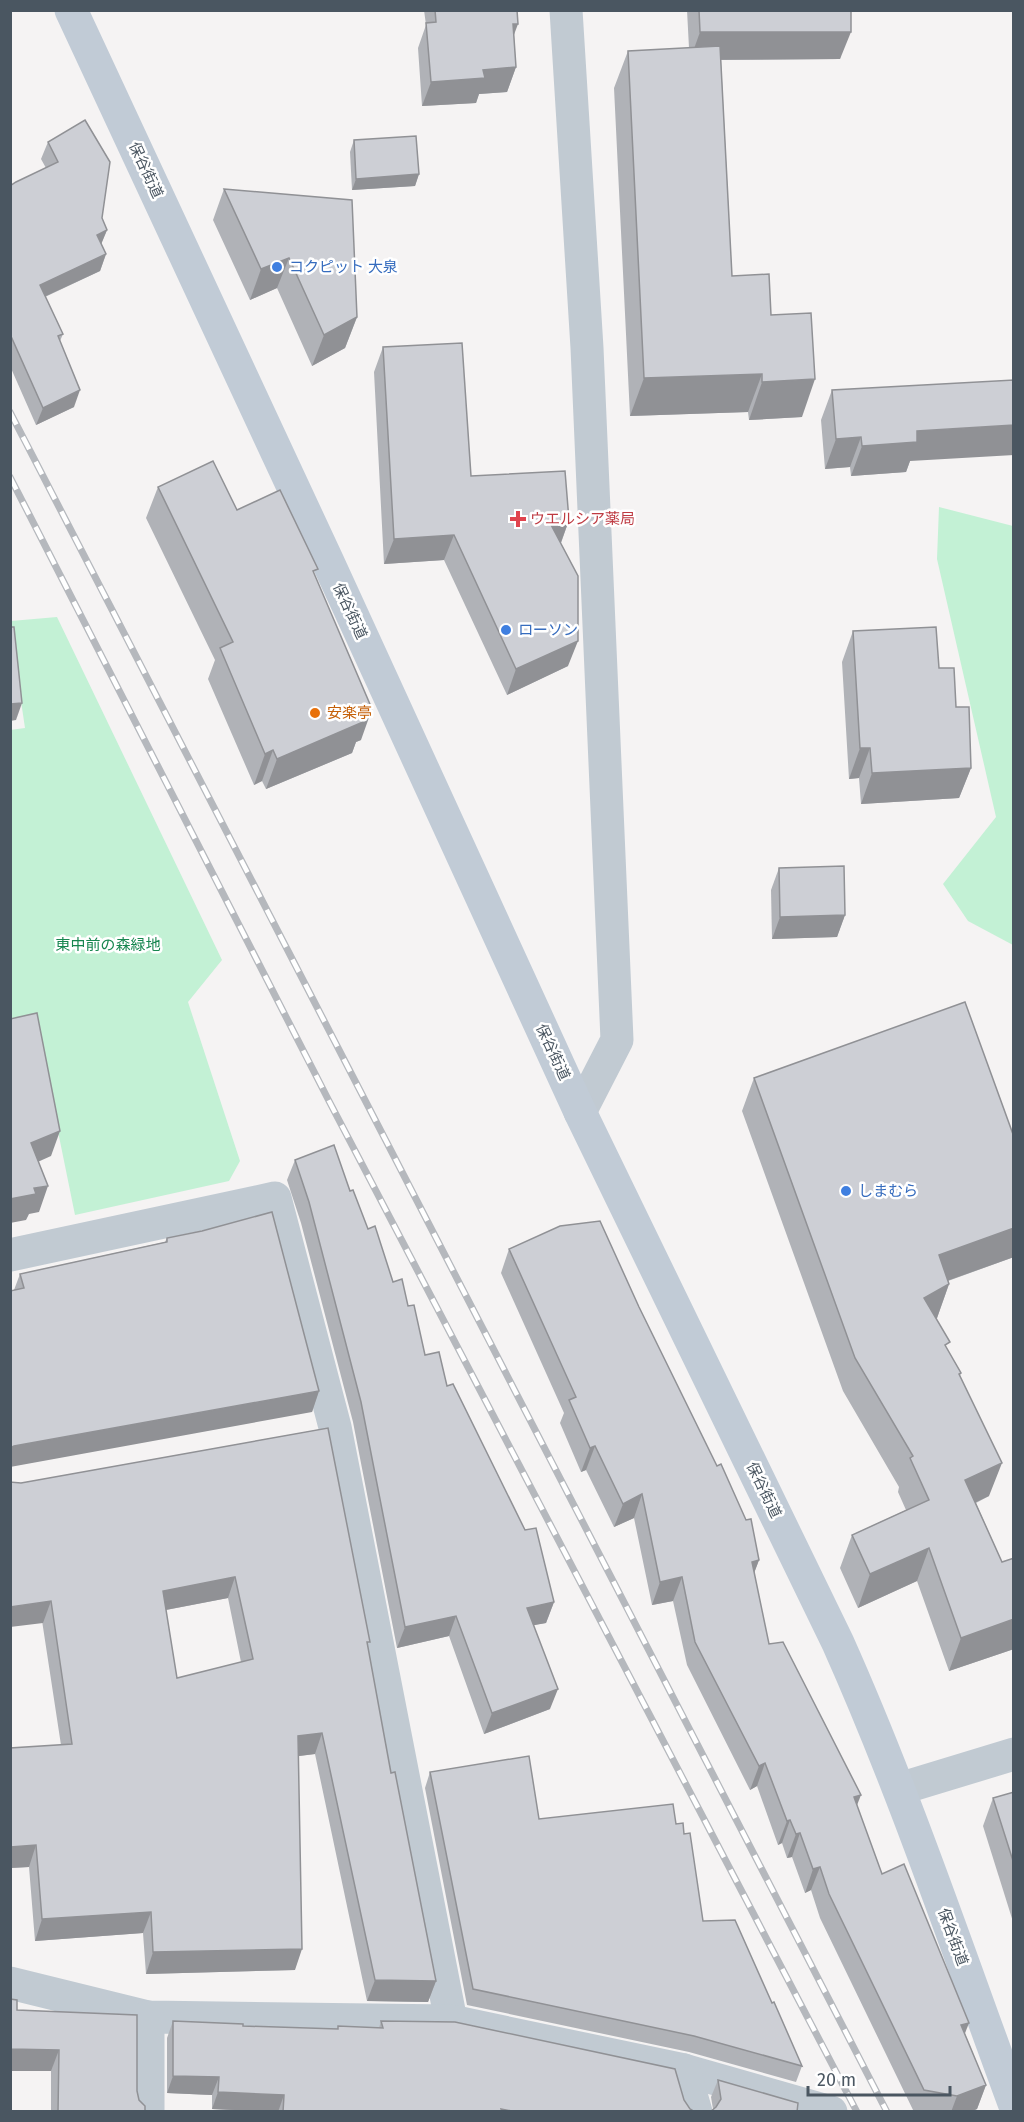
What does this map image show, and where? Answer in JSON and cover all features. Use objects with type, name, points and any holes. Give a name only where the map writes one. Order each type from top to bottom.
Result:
[{"type":"main road","name":"保谷街道","points":[[71,10],[328,562],[580,1112],[866,1705],[1014,2103]]},
{"type":"street","points":[[566,10],[587,348],[618,1040],[580,1112]]},
{"type":"street","points":[[10,1255],[275,1198],[451,2021]]},
{"type":"street","points":[[899,1789],[1014,1754]]},
{"type":"street","points":[[10,1983],[148,2017],[451,2021],[684,2070],[831,2112]]},
{"type":"street","points":[[148,2017],[148,2112]]},
{"type":"street","points":[[684,2070],[696,2112]]},
{"type":"green space","points":[[939,507],[1013,526],[1013,945],[968,921],[943,884],[996,817],[937,559]]},
{"type":"green space","name":"東中前の森緑地","points":[[57,617],[222,960],[188,1002],[240,1161],[229,1181],[75,1215],[38,1033],[11,1037],[10,730],[25,728],[11,621]]},
{"type":"building","points":[[435,10],[517,10],[518,24],[513,24],[516,67],[483,70],[485,78],[431,82],[426,23],[436,22]]},
{"type":"building","points":[[699,10],[851,10],[851,32],[700,32]]},
{"type":"building","points":[[720,46],[732,276],[769,274],[771,315],[811,313],[815,379],[762,382],[762,374],[644,378],[628,51]]},
{"type":"building","points":[[85,120],[110,162],[102,218],[107,230],[97,235],[106,254],[40,285],[63,334],[58,336],[80,390],[43,408],[10,334],[10,186],[58,162],[48,142]]},
{"type":"building","points":[[416,136],[419,174],[356,179],[354,140]]},
{"type":"building","points":[[224,189],[352,200],[357,317],[324,335],[289,258],[261,269]]},
{"type":"building","points":[[462,343],[471,476],[565,471],[569,520],[549,521],[578,576],[578,641],[516,669],[454,535],[394,539],[383,347]]},
{"type":"building","points":[[1014,380],[1014,425],[917,431],[917,442],[862,446],[861,437],[836,439],[832,390]]},
{"type":"building","points":[[213,461],[237,510],[280,490],[318,569],[313,571],[372,709],[360,715],[363,722],[277,759],[273,750],[265,754],[220,648],[233,642],[158,487]]},
{"type":"building","points":[[10,627],[14,627],[22,703],[10,704]]},
{"type":"building","points":[[936,627],[939,668],[954,668],[956,707],[969,707],[971,768],[872,773],[870,748],[860,748],[853,631]]},
{"type":"building","points":[[844,866],[845,915],[780,917],[779,868]]},
{"type":"building","points":[[965,1002],[1014,1137],[1014,1228],[939,1255],[949,1284],[924,1298],[950,1342],[945,1345],[961,1373],[959,1374],[1002,1463],[965,1480],[1002,1562],[1014,1558],[1014,1619],[961,1638],[929,1548],[870,1574],[852,1535],[929,1500],[910,1458],[913,1456],[855,1358],[754,1078]]},
{"type":"building","points":[[37,1013],[60,1131],[31,1143],[48,1186],[34,1188],[36,1194],[10,1199],[10,1019]]},
{"type":"building","points":[[334,1145],[350,1191],[353,1190],[368,1229],[375,1226],[393,1282],[402,1279],[408,1306],[414,1305],[425,1355],[439,1352],[447,1386],[453,1384],[525,1530],[536,1528],[554,1602],[527,1608],[558,1689],[492,1713],[456,1616],[405,1627],[361,1402],[309,1202],[295,1160]]},
{"type":"building","points":[[272,1212],[319,1391],[10,1448],[10,1291],[24,1288],[20,1274],[167,1242],[167,1238]]},
{"type":"building","points":[[600,1221],[639,1307],[717,1466],[721,1464],[746,1520],[751,1519],[759,1560],[752,1562],[769,1644],[783,1642],[861,1795],[854,1797],[882,1874],[904,1864],[969,2023],[961,2025],[986,2085],[957,2096],[924,2090],[829,1894],[820,1867],[813,1869],[800,1833],[796,1834],[790,1820],[787,1821],[765,1763],[759,1766],[695,1642],[682,1577],[660,1582],[642,1494],[623,1504],[595,1446],[590,1448],[569,1400],[576,1397],[509,1249],[560,1226]]},
{"type":"building","points":[[328,1428],[370,1642],[367,1642],[391,1773],[395,1772],[436,1981],[375,1980],[322,1733],[298,1736],[302,1949],[153,1952],[151,1912],[42,1919],[36,1845],[10,1847],[10,1748],[72,1744],[51,1601],[10,1607],[10,1482],[21,1483]],"holes":[[[235,1577],[253,1659],[177,1678],[163,1591]]]},
{"type":"building","points":[[529,1756],[539,1819],[673,1804],[676,1824],[683,1823],[684,1834],[690,1833],[703,1921],[735,1920],[802,2066],[694,2036],[473,1989],[430,1772]]},
{"type":"building","points":[[1014,1792],[1014,1864],[993,1798]]},
{"type":"building","points":[[10,1999],[17,2000],[17,2010],[137,2015],[137,2091],[139,2100],[145,2106],[145,2112],[58,2112],[59,2050],[10,2049]]},
{"type":"building","points":[[173,2021],[338,2029],[338,2026],[383,2028],[381,2021],[455,2022],[675,2069],[684,2100],[695,2112],[517,2112],[501,2109],[502,2112],[283,2112],[284,2095],[218,2092],[219,2077],[173,2076]]},
{"type":"building","points":[[718,2080],[798,2103],[797,2112],[710,2112],[721,2099]]},
{"type":"railway","points":[[10,412],[887,2112]]},
{"type":"railway","points":[[10,477],[329,1101],[857,2112]]},
{"type":"place","name":"コクピット 大泉","points":[[277,267]]},
{"type":"place","name":"ウエルシア薬局","points":[[518,519]]},
{"type":"place","name":"ローソン","points":[[506,630]]},
{"type":"place","name":"安楽亭","points":[[315,713]]},
{"type":"place","name":"しまむら","points":[[846,1191]]}]
